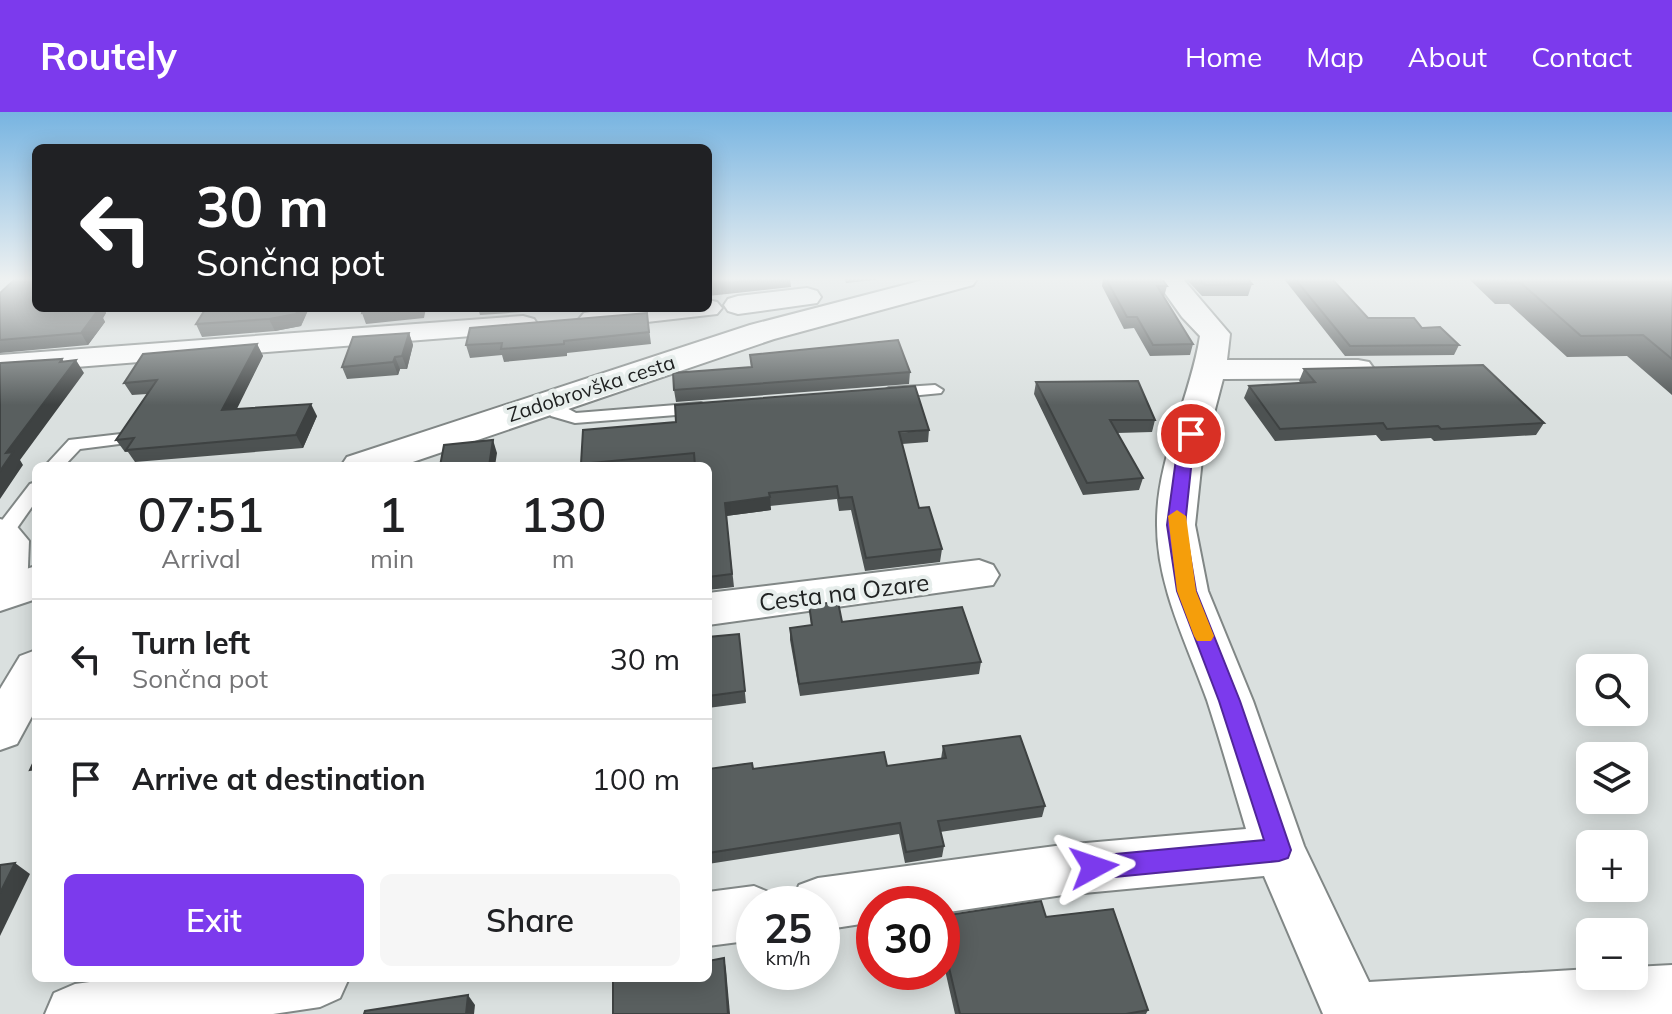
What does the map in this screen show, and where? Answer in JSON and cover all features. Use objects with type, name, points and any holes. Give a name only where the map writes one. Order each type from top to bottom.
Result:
[{"type":"main road","name":"Zadobrovška cesta","points":[[373,462],[546,402],[803,321]]},
{"type":"street","points":[[0,364],[570,321]]},
{"type":"street","points":[[752,321],[762,332]]},
{"type":"street","points":[[1202,321],[1215,334],[1210,370],[1184,459],[1176,525],[1187,591],[1230,701],[1279,850],[1352,1013],[1672,994]]},
{"type":"street","points":[[1210,370],[1386,369]]},
{"type":"street","points":[[2,532],[9,541],[14,589]]},
{"type":"street","name":"Cesta na Ozare","points":[[712,608],[979,575]]},
{"type":"street","points":[[0,730],[32,680]]},
{"type":"street","points":[[840,901],[1063,870],[1279,850]]},
{"type":"street","points":[[712,918],[736,915]]},
{"type":"street","points":[[75,1014],[293,982]]},
{"type":"lane","points":[[875,394],[935,390]]},
{"type":"lane","points":[[546,402],[557,412],[575,418],[725,406]]},
{"type":"lane","points":[[58,462],[75,444],[121,439]]},
{"type":"lane","points":[[2,532],[32,493]]},
{"type":"building","points":[[0,321],[90,321],[81,333],[0,340]]},
{"type":"building","points":[[198,321],[238,321],[196,324]]},
{"type":"building","points":[[551,321],[648,321],[649,332],[501,349],[502,343],[466,345],[470,328]]},
{"type":"building","points":[[1139,321],[1179,321],[1193,344],[1153,345]]},
{"type":"building","points":[[1330,321],[1416,321],[1422,328],[1440,327],[1459,345],[1350,346]]},
{"type":"building","points":[[1564,321],[1672,321],[1672,359],[1643,335],[1581,336]]},
{"type":"building","points":[[409,333],[402,356],[395,357],[393,362],[342,367],[353,337]]},
{"type":"building","points":[[898,340],[910,372],[674,390],[673,373],[752,367],[750,355]]},
{"type":"building","points":[[257,344],[222,410],[311,404],[296,435],[126,450],[134,438],[116,440],[157,380],[124,383],[143,354]]},
{"type":"building","points":[[62,359],[60,362],[76,360],[6,453],[13,452],[0,471],[0,363]]},
{"type":"building","points":[[1483,365],[1544,423],[1387,429],[1383,423],[1280,429],[1249,386],[1315,382],[1304,369]]},
{"type":"building","points":[[1138,381],[1155,420],[1110,420],[1143,478],[1087,483],[1036,382]]},
{"type":"building","points":[[915,386],[929,430],[899,432],[919,508],[929,507],[942,549],[866,558],[852,497],[839,498],[837,486],[769,493],[770,497],[725,503],[732,574],[712,576],[712,462],[695,462],[694,453],[581,462],[583,430],[676,422],[675,405]]},
{"type":"building","points":[[493,440],[490,462],[441,462],[444,445]]},
{"type":"building","points":[[838,602],[842,622],[962,607],[981,662],[799,684],[790,628],[812,625],[809,605]]},
{"type":"building","points":[[739,634],[745,691],[712,695],[712,637]]},
{"type":"building","points":[[1020,736],[1045,806],[938,821],[944,846],[906,852],[900,823],[712,852],[712,768],[752,763],[753,769],[884,752],[887,766],[946,758],[943,746]]},
{"type":"building","points":[[15,863],[0,893],[0,865]]},
{"type":"building","points":[[1041,901],[1046,917],[1113,909],[1148,1010],[1126,1014],[960,1014],[954,990],[960,990],[960,913]]},
{"type":"building","points":[[724,958],[728,1014],[613,1014],[613,982],[712,982],[712,960]]},
{"type":"building","points":[[468,995],[466,1014],[364,1014],[365,1011]]},
{"type":"slow traffic","points":[[1177,516],[1187,591],[1204,636]]},
{"type":"route","points":[[1094,867],[1279,850],[1230,701],[1187,591],[1176,525],[1184,459],[1191,434]]}]
